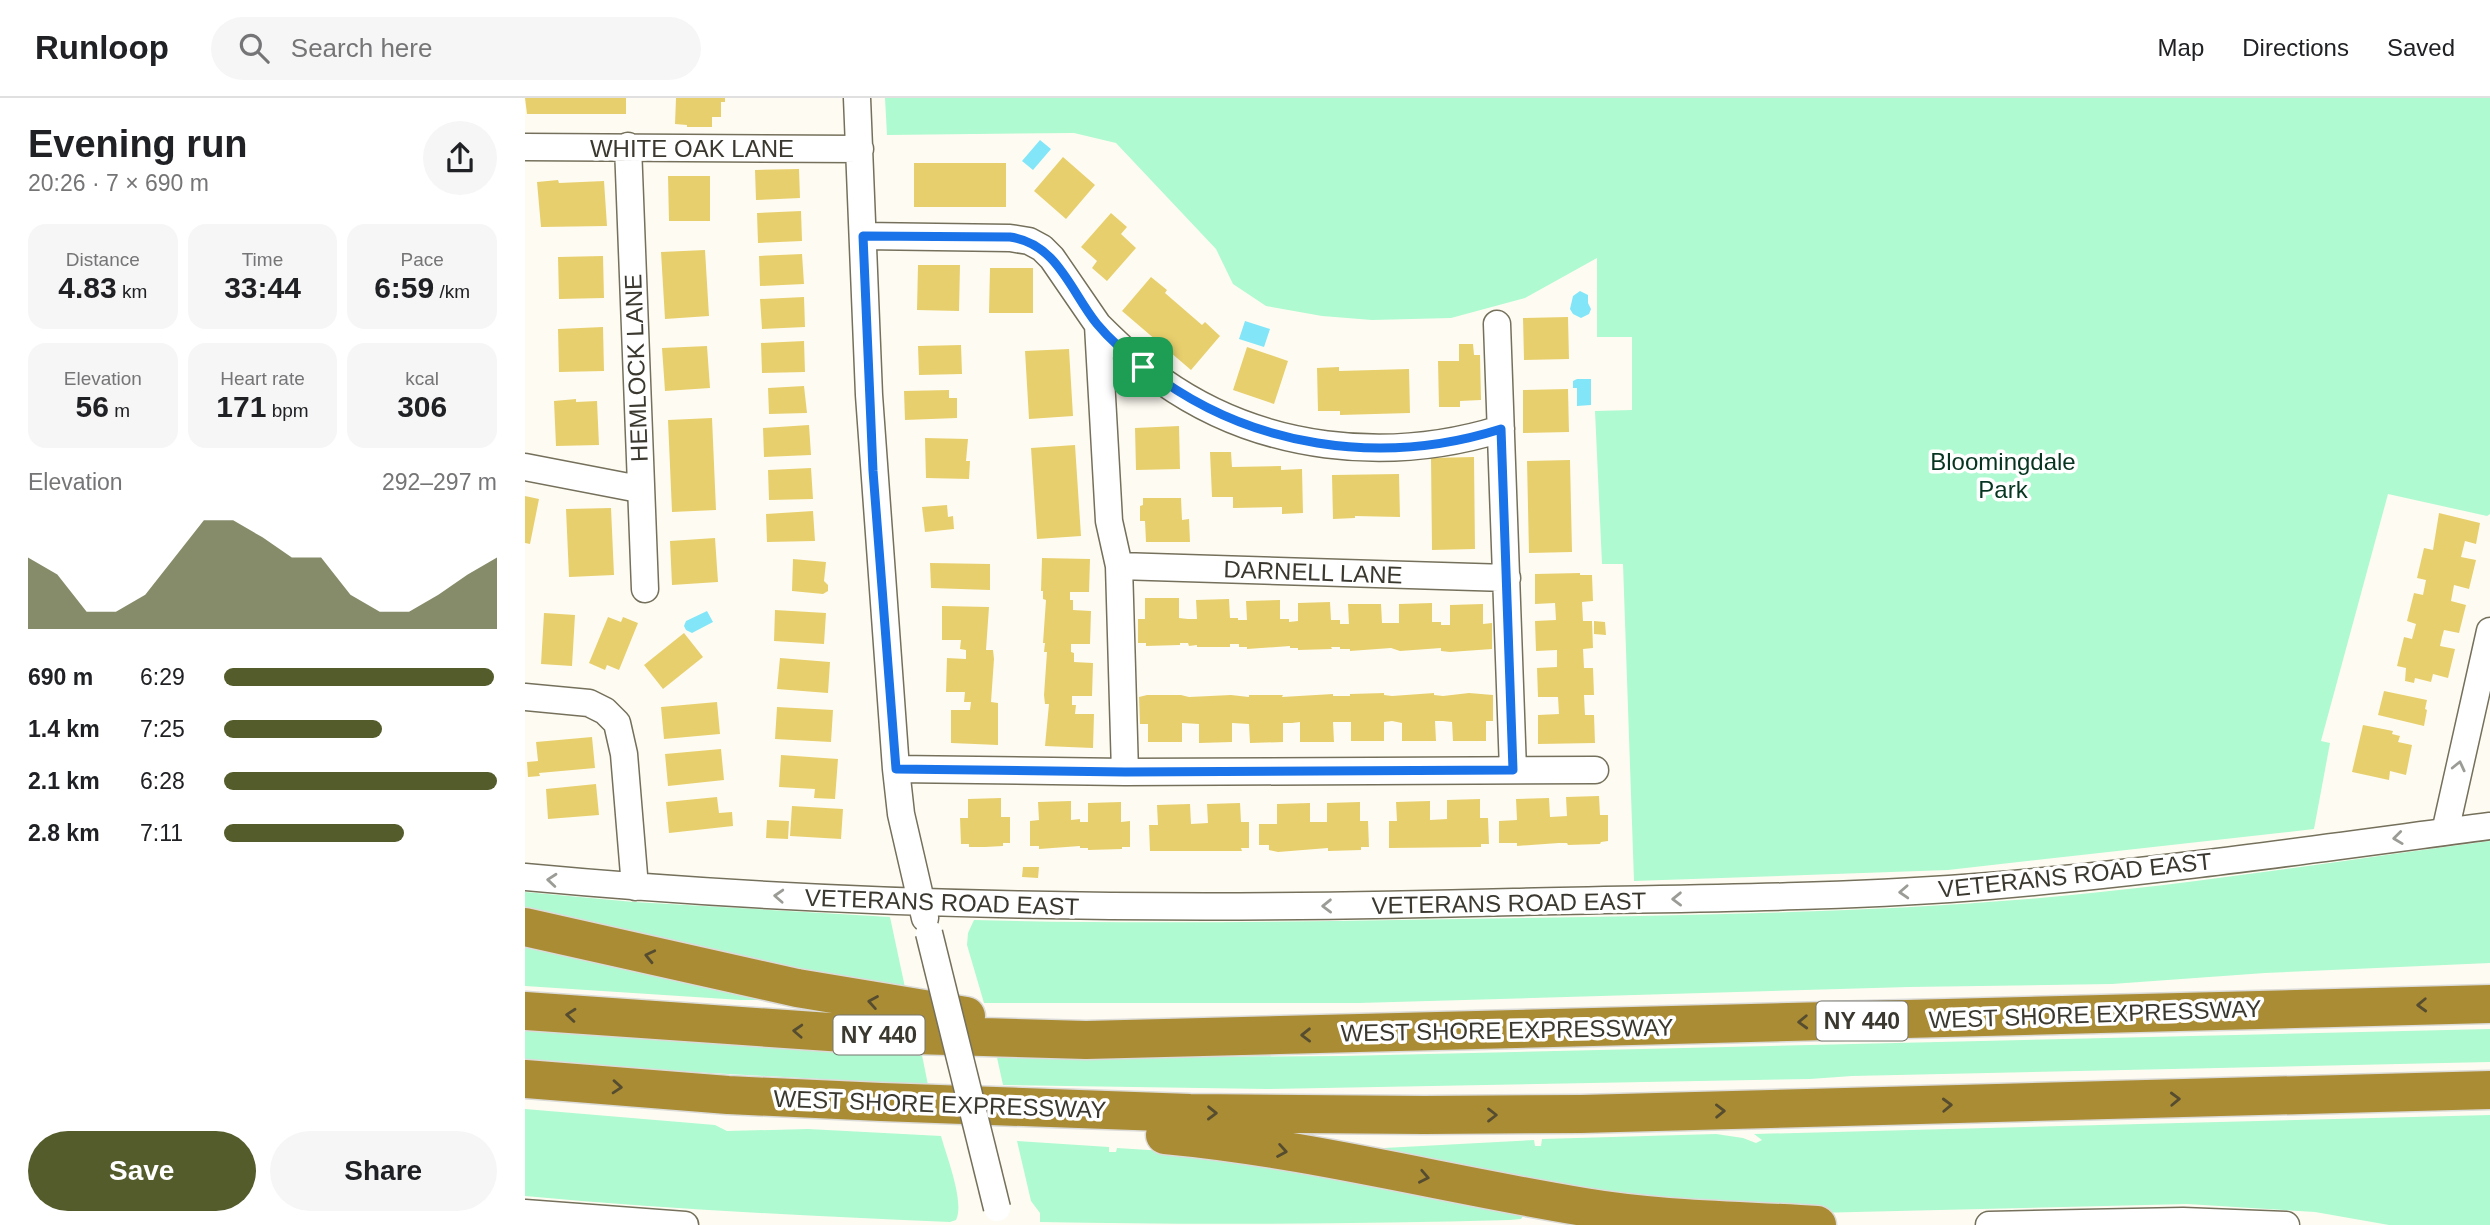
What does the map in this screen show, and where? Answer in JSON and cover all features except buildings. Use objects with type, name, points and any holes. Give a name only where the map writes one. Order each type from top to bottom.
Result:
[{"type":"highway","points":[[525,928],[757,980],[921,1010],[970,1017],[1086,1023],[1233,1036]]},
{"type":"highway","name":"WEST SHORE EXPRESSWAY","points":[[525,1011],[716,1026],[912,1036],[1086,1040],[2490,1004]]},
{"type":"highway","name":"WEST SHORE EXPRESSWAY","points":[[525,1079],[728,1095],[1190,1113],[1503,1115],[2490,1090]]},
{"type":"highway","points":[[728,1095],[880,1119],[1074,1128],[1191,1137],[1263,1147],[1616,1212],[1817,1225]]},
{"type":"street","points":[[857,98],[873,471],[901,814],[999,1216]]},
{"type":"street","name":"HEMLOCK LANE","points":[[628,146],[639,489],[645,589]]},
{"type":"street","name":"WHITE OAK LANE","points":[[525,147],[860,149]]},
{"type":"street","points":[[863,236],[1010,237],[1029,241],[1052,258],[1098,325],[1132,358],[1182,394],[1244,424],[1287,438],[1331,446],[1381,449],[1430,446],[1501,429]]},
{"type":"street","points":[[1497,324],[1513,770]]},
{"type":"street","points":[[1098,325],[1104,465],[1109,521],[1119,566],[1125,772]]},
{"type":"street","points":[[525,467],[639,489]]},
{"type":"street","name":"DARNELL LANE","points":[[1119,566],[1507,578]]},
{"type":"street","points":[[2445,832],[2490,631]]},
{"type":"street","points":[[525,697],[589,703],[605,711],[617,723],[624,754],[635,887]]},
{"type":"street","points":[[896,769],[1125,772],[1595,770]]},
{"type":"street","name":"VETERANS ROAD EAST","points":[[525,877],[803,898],[1114,907],[1271,907],[1895,892],[2091,876],[2490,826]]},
{"type":"street","points":[[525,1213],[685,1225]]},
{"type":"street","points":[[1989,1225],[2183,1220],[2286,1225]]},
{"type":"green space","name":"Bloomingdale Park","points":[[885,98],[2490,98],[2490,514],[2487,516],[2388,494],[2321,741],[2330,743],[2314,829],[1948,870],[1634,881],[1623,564],[1602,564],[1595,411],[1632,410],[1632,337],[1597,337],[1597,258],[1525,298],[1451,318],[1372,320],[1322,316],[1266,306],[1233,284],[1216,249],[1116,143],[1074,133],[887,135]]},
{"type":"green space","points":[[2490,841],[2490,963],[2265,973],[2112,984],[1909,987],[1359,1003],[984,1003],[967,945],[968,933],[974,920],[1180,922],[1650,916],[1965,904],[2143,887]]},
{"type":"green space","points":[[525,892],[634,902],[890,917],[906,992],[525,916]]},
{"type":"green space","points":[[525,938],[771,1000],[525,986]]},
{"type":"green space","points":[[525,1028],[922,1055],[928,1085],[692,1072],[525,1059]]},
{"type":"green space","points":[[2490,1029],[2490,1062],[1267,1089],[1003,1085],[996,1053],[1151,1057],[1342,1056]]},
{"type":"green space","points":[[525,1109],[715,1125],[727,1131],[808,1129],[941,1136],[957,1191],[958,1212],[956,1220],[950,1222],[737,1212],[525,1196]]},
{"type":"green space","points":[[2490,1115],[2490,1225],[2389,1225],[2315,1212],[2187,1204],[1814,1213],[1698,1208],[1365,1149],[1534,1140],[1535,1146],[1541,1146],[1542,1139],[1716,1134],[1756,1143],[1762,1140],[1754,1134]]},
{"type":"green space","points":[[1017,1141],[1109,1147],[1109,1152],[1116,1152],[1117,1148],[1197,1153],[1523,1216],[1521,1219],[1510,1220],[1334,1223],[1040,1222],[1040,1213],[1031,1201]]},
{"type":"water","points":[[1040,140],[1051,149],[1033,170],[1022,161]]},
{"type":"water","points":[[1580,291],[1588,295],[1591,309],[1589,314],[1581,318],[1570,309],[1573,296]]},
{"type":"water","points":[[1245,321],[1270,329],[1264,347],[1239,339]]},
{"type":"water","points":[[1591,379],[1591,405],[1577,406],[1577,388],[1573,388],[1573,381]]},
{"type":"water","points":[[707,611],[713,622],[692,633],[686,630],[686,621]]},
{"type":"route","points":[[863,236],[1010,237],[1029,241],[1052,258],[1098,325],[1143,367],[1201,405],[1244,424],[1287,438],[1331,446],[1381,449],[1430,446],[1501,429],[1513,770],[1125,772],[896,769],[873,471],[863,236]]}]
